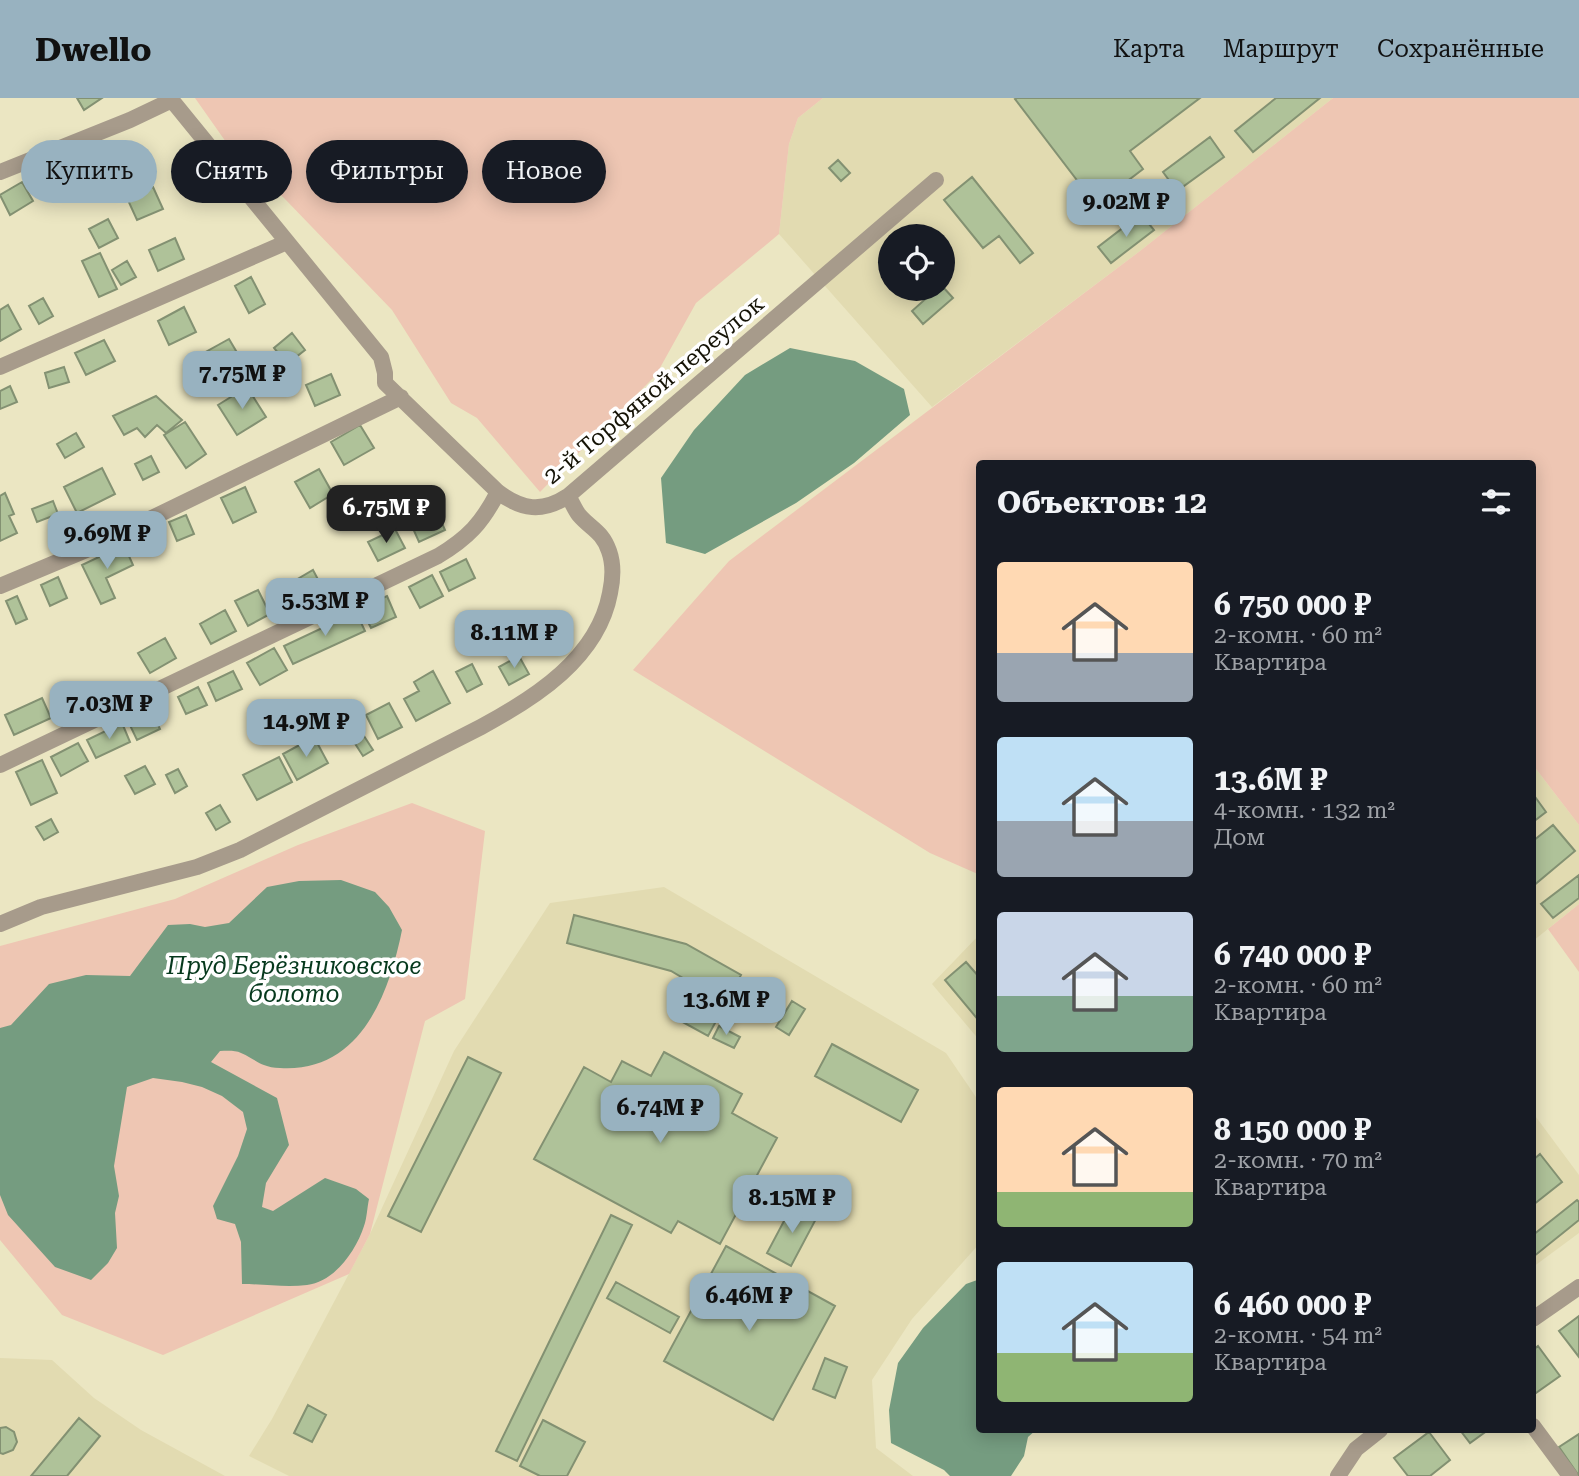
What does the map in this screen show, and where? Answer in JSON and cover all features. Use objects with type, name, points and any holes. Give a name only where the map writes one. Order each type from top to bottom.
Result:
[{"type":"street","points":[[0,172],[130,120],[171,99]]},
{"type":"street","name":"2-й Торфяной переулок","points":[[171,99],[381,357],[385,373],[384,383],[498,492],[512,502],[533,509],[546,508],[568,496],[936,180]]},
{"type":"street","points":[[0,367],[287,242]]},
{"type":"street","points":[[0,586],[86,550],[401,397]]},
{"type":"street","points":[[0,765],[438,555],[464,540],[489,511],[498,492]]},
{"type":"street","points":[[0,924],[41,908],[197,867],[240,850],[493,721],[541,690],[573,662],[595,637],[609,602],[612,581],[613,567],[601,534],[579,515],[568,496]]},
{"type":"street","points":[[1536,1316],[1579,1287]]},
{"type":"street","points":[[1536,1430],[1570,1476]]},
{"type":"street","points":[[1338,1476],[1356,1450],[1376,1433]]},
{"type":"shaded area","points":[[195,98],[823,98],[798,118],[789,144],[779,234],[696,303],[656,375],[540,492],[477,418],[451,403],[392,310],[289,203],[292,203],[292,140],[225,140]]},
{"type":"shaded area","points":[[823,98],[1333,98],[1140,251],[932,407],[779,234],[789,144],[798,118]]},
{"type":"shaded area","points":[[1333,98],[1579,98],[1579,825],[1536,769],[1536,460],[976,460],[976,873],[930,853],[633,670],[729,561],[1140,251]]},
{"type":"shaded area","points":[[1536,769],[1579,825],[1579,904],[1536,939]]},
{"type":"shaded area","points":[[412,803],[485,831],[465,999],[425,1021],[370,1234],[349,1274],[163,1355],[62,1315],[0,1240],[0,946],[175,899],[298,845]]},
{"type":"shaded area","points":[[664,887],[946,1053],[976,1097],[976,1247],[912,1319],[872,1380],[876,1448],[913,1476],[289,1476],[249,1456],[272,1419],[370,1234],[454,1051],[550,903]]},
{"type":"shaded area","points":[[1579,904],[1579,972],[1548,929]]},
{"type":"shaded area","points":[[976,938],[976,1036],[932,984]]},
{"type":"shaded area","points":[[1536,1117],[1579,1175],[1579,1233],[1536,1265]]},
{"type":"shaded area","points":[[0,1358],[52,1360],[94,1398],[141,1430],[225,1476],[0,1476]]},
{"type":"water","points":[[790,348],[855,361],[904,389],[910,415],[854,463],[796,503],[705,554],[666,543],[661,478],[694,430],[745,375]]},
{"type":"water","name":"Пруд Берёзниковское болото","points":[[341,880],[375,892],[389,907],[402,930],[389,980],[366,1025],[350,1044],[331,1058],[308,1066],[273,1067],[263,1065],[239,1052],[230,1051],[220,1051],[211,1062],[277,1098],[289,1145],[266,1183],[262,1207],[273,1211],[325,1178],[356,1189],[369,1199],[364,1226],[350,1255],[335,1272],[317,1283],[291,1286],[242,1284],[241,1242],[235,1224],[217,1219],[213,1206],[238,1156],[247,1129],[243,1112],[222,1096],[202,1087],[153,1078],[127,1087],[114,1166],[119,1196],[115,1213],[117,1248],[108,1263],[91,1280],[55,1267],[8,1215],[0,1195],[0,1028],[11,1025],[49,984],[86,975],[130,976],[168,925],[190,924],[205,927],[229,923],[267,887],[299,881]]},
{"type":"water","points":[[976,1280],[976,1433],[1033,1433],[1028,1437],[1024,1456],[1011,1476],[950,1476],[944,1470],[891,1443],[889,1410],[898,1363],[923,1328],[966,1284]]},
{"type":"building","points":[[77,98],[102,98],[84,110]]},
{"type":"building","points":[[1200,98],[1130,151],[1143,169],[1096,205],[1015,99]]},
{"type":"building","points":[[1276,98],[1320,98],[1253,152],[1235,131]]},
{"type":"building","points":[[1210,137],[1224,157],[1177,191],[1163,172]]},
{"type":"building","points":[[838,160],[850,173],[841,181],[829,168]]},
{"type":"building","points":[[972,177],[1033,253],[1020,263],[999,236],[983,248],[944,200]]},
{"type":"building","points":[[21,183],[21,203],[30,203],[10,215],[0,195]]},
{"type":"building","points":[[157,196],[163,209],[137,220],[129,203],[157,203]]},
{"type":"building","points":[[1141,214],[1154,230],[1111,263],[1098,247]]},
{"type":"building","points":[[108,219],[118,238],[99,248],[89,229]]},
{"type":"building","points":[[175,238],[184,259],[158,271],[149,250]]},
{"type":"building","points":[[100,253],[117,289],[99,297],[82,261]]},
{"type":"building","points":[[127,261],[136,277],[121,285],[112,270]]},
{"type":"building","points":[[251,277],[265,304],[249,313],[235,286]]},
{"type":"building","points":[[43,298],[53,316],[39,324],[29,306]]},
{"type":"building","points":[[923,301],[950,301],[923,324],[912,311]]},
{"type":"building","points":[[8,305],[21,329],[0,341],[0,310]]},
{"type":"building","points":[[184,307],[196,332],[169,345],[158,321]]},
{"type":"building","points":[[292,333],[305,350],[287,364],[274,348]]},
{"type":"building","points":[[229,339],[239,356],[222,366],[230,379],[204,394],[186,363]]},
{"type":"building","points":[[104,340],[115,361],[86,375],[75,353]]},
{"type":"building","points":[[64,367],[69,382],[49,388],[45,373]]},
{"type":"building","points":[[331,374],[340,395],[315,406],[306,385]]},
{"type":"building","points":[[10,386],[17,402],[0,409],[0,391]]},
{"type":"building","points":[[247,387],[266,417],[237,435],[218,405]]},
{"type":"building","points":[[156,396],[182,420],[166,433],[157,425],[145,437],[137,428],[124,435],[113,416]]},
{"type":"building","points":[[185,422],[206,454],[186,468],[164,435]]},
{"type":"building","points":[[360,425],[374,448],[344,465],[331,442]]},
{"type":"building","points":[[76,433],[84,447],[65,458],[57,444]]},
{"type":"building","points":[[151,456],[159,472],[143,480],[135,464]]},
{"type":"building","points":[[102,468],[115,494],[77,513],[64,487]]},
{"type":"building","points":[[319,469],[333,494],[310,508],[295,482]]},
{"type":"building","points":[[245,487],[256,512],[233,523],[221,498]]},
{"type":"building","points":[[5,493],[14,514],[9,516],[17,533],[0,541],[0,496]]},
{"type":"building","points":[[53,501],[58,514],[37,522],[32,509]]},
{"type":"building","points":[[437,512],[445,530],[419,542],[411,524]]},
{"type":"building","points":[[186,515],[194,534],[177,541],[169,522]]},
{"type":"building","points":[[395,529],[405,548],[378,561],[368,542]]},
{"type":"building","points":[[124,545],[133,565],[106,578],[115,598],[101,604],[82,565]]},
{"type":"building","points":[[466,559],[475,578],[449,591],[440,572]]},
{"type":"building","points":[[313,570],[322,587],[298,600],[289,584]]},
{"type":"building","points":[[432,575],[443,596],[420,608],[409,587]]},
{"type":"building","points":[[58,577],[67,598],[50,606],[41,585]]},
{"type":"building","points":[[258,590],[270,614],[248,626],[235,601]]},
{"type":"building","points":[[17,596],[27,619],[16,624],[6,601]]},
{"type":"building","points":[[387,596],[396,617],[371,628],[361,608]]},
{"type":"building","points":[[225,610],[236,631],[211,644],[200,624]]},
{"type":"building","points":[[356,612],[365,631],[293,664],[284,646]]},
{"type":"building","points":[[165,638],[176,658],[150,673],[138,653]]},
{"type":"building","points":[[274,648],[287,670],[260,685],[247,663]]},
{"type":"building","points":[[519,656],[529,674],[509,685],[499,667]]},
{"type":"building","points":[[472,664],[482,684],[467,692],[456,672]]},
{"type":"building","points":[[233,671],[242,689],[216,701],[208,683]]},
{"type":"building","points":[[433,671],[450,703],[416,721],[404,699],[419,691],[414,682]]},
{"type":"building","points":[[198,687],[207,705],[186,714],[178,697]]},
{"type":"building","points":[[81,689],[86,703],[68,709],[63,696]]},
{"type":"building","points":[[42,698],[51,718],[14,735],[5,715]]},
{"type":"building","points":[[389,703],[402,727],[378,739],[366,715]]},
{"type":"building","points":[[150,708],[160,729],[137,740],[127,719]]},
{"type":"building","points":[[122,723],[130,742],[96,758],[87,740]]},
{"type":"building","points":[[364,736],[373,750],[363,756],[354,742]]},
{"type":"building","points":[[314,737],[328,763],[297,780],[283,754]]},
{"type":"building","points":[[78,743],[88,761],[61,776],[51,757]]},
{"type":"building","points":[[279,757],[292,782],[257,800],[243,775]]},
{"type":"building","points":[[42,760],[57,793],[31,805],[16,772]]},
{"type":"building","points":[[145,766],[155,784],[135,794],[125,776]]},
{"type":"building","points":[[178,769],[187,786],[175,793],[166,775]]},
{"type":"building","points":[[1536,798],[1546,812],[1536,820]]},
{"type":"building","points":[[220,805],[230,822],[216,830],[206,813]]},
{"type":"building","points":[[51,819],[58,832],[44,840],[36,827]]},
{"type":"building","points":[[1553,825],[1575,851],[1536,884],[1536,839]]},
{"type":"building","points":[[1579,875],[1579,898],[1553,918],[1541,904]]},
{"type":"building","points":[[574,915],[686,944],[741,975],[708,1036],[679,1020],[698,987],[671,971],[567,943]]},
{"type":"building","points":[[966,962],[976,973],[976,1017],[945,980]]},
{"type":"building","points":[[792,1001],[805,1009],[789,1035],[776,1027]]},
{"type":"building","points":[[719,1026],[740,1037],[734,1048],[713,1038]]},
{"type":"building","points":[[832,1044],[918,1090],[901,1122],[815,1076]]},
{"type":"building","points":[[664,1052],[742,1094],[732,1113],[777,1138],[720,1244],[678,1221],[671,1233],[534,1159],[584,1067],[611,1082],[622,1061],[651,1076]]},
{"type":"building","points":[[468,1057],[501,1073],[421,1232],[388,1216]]},
{"type":"building","points":[[1540,1154],[1562,1182],[1536,1203],[1536,1157]]},
{"type":"building","points":[[1577,1200],[1579,1202],[1579,1220],[1536,1255],[1536,1233]]},
{"type":"building","points":[[793,1204],[817,1217],[791,1266],[767,1253]]},
{"type":"building","points":[[611,1215],[632,1225],[517,1461],[496,1451]]},
{"type":"building","points":[[726,1246],[835,1306],[773,1420],[664,1361]]},
{"type":"building","points":[[616,1282],[679,1317],[670,1333],[607,1298]]},
{"type":"building","points":[[1579,1316],[1579,1357],[1559,1331]]},
{"type":"building","points":[[1538,1346],[1560,1376],[1536,1393]]},
{"type":"building","points":[[825,1358],[847,1367],[835,1398],[813,1389]]},
{"type":"building","points":[[308,1405],[326,1415],[312,1442],[294,1433]]},
{"type":"building","points":[[79,1418],[100,1436],[67,1476],[31,1476]]},
{"type":"building","points":[[543,1420],[585,1442],[567,1476],[540,1476],[520,1466]]},
{"type":"building","points":[[6,1427],[14,1432],[17,1442],[13,1450],[3,1454],[0,1453],[0,1428]]},
{"type":"building","points":[[1430,1433],[1450,1460],[1430,1476],[1408,1476],[1394,1458]]},
{"type":"building","points":[[1462,1433],[1484,1433],[1470,1443]]},
{"type":"building","points":[[1579,1434],[1579,1476],[1559,1447]]}]
